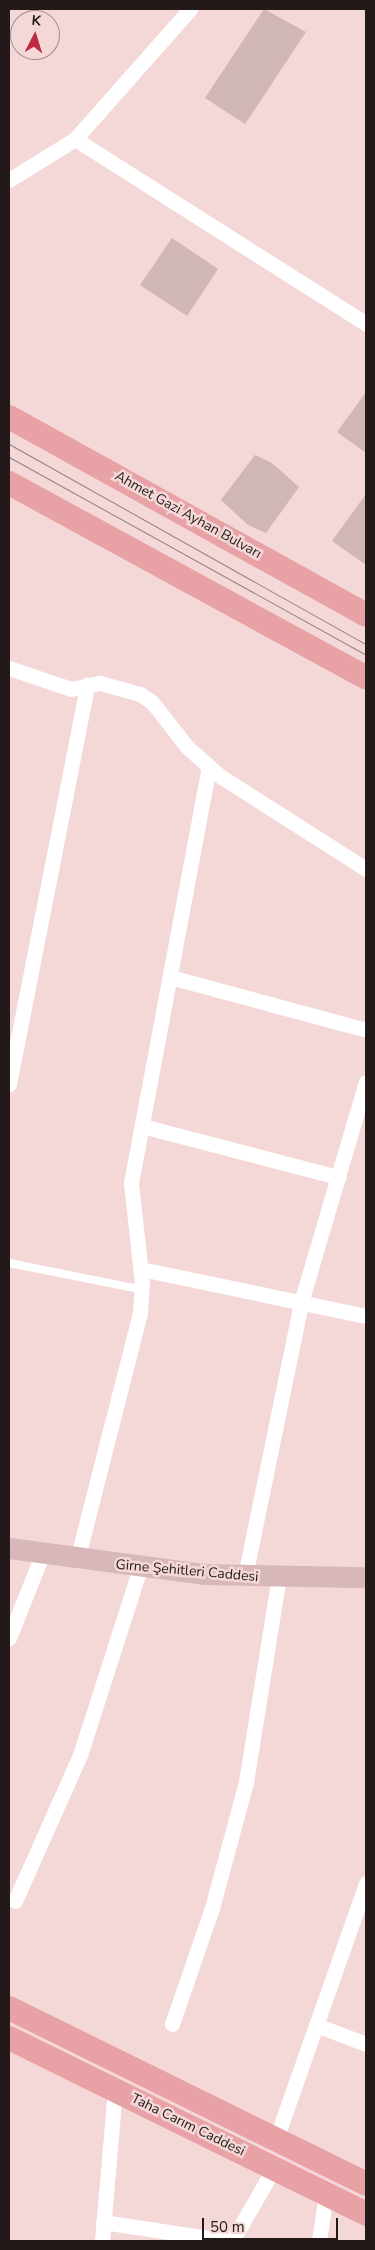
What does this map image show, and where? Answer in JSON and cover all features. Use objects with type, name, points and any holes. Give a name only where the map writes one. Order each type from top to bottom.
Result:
[{"type":"main road","name":"Ahmet Gazi Ayhan Bulvarı","points":[[9,417],[366,615]]},
{"type":"main road","points":[[9,483],[366,678]]},
{"type":"main road","name":"Taha Carım Caddesi","points":[[9,2008],[366,2184]]},
{"type":"main road","name":"Taha Carım Caddesi","points":[[9,2038],[366,2214]]},
{"type":"street","points":[[9,180],[76,139],[190,9]]},
{"type":"street","points":[[76,139],[366,324]]},
{"type":"street","points":[[9,668],[70,688],[88,684],[121,686],[152,702],[174,733],[210,767],[366,869]]},
{"type":"street","points":[[9,1084],[88,684]]},
{"type":"street","points":[[77,1560],[140,1313],[142,1276],[131,1183],[210,767]]},
{"type":"street","points":[[170,977],[366,1030]]},
{"type":"street","points":[[245,1576],[302,1299],[366,1082]]},
{"type":"street","points":[[142,1126],[338,1178]]},
{"type":"street","points":[[142,1276],[302,1299],[366,1316]]},
{"type":"street","name":"Girne Şehitleri Caddesi","points":[[9,1548],[42,1555],[140,1568],[245,1576],[366,1577]]},
{"type":"street","points":[[9,1638],[42,1555]]},
{"type":"street","points":[[15,1901],[80,1754],[140,1568]]},
{"type":"street","points":[[172,2024],[212,1908],[246,1782],[279,1577]]},
{"type":"street","points":[[276,2138],[366,1883]]},
{"type":"street","points":[[316,2025],[366,2044]]},
{"type":"street","points":[[102,2241],[115,2089]]},
{"type":"street","points":[[232,2241],[274,2168]]},
{"type":"street","points":[[319,2241],[326,2194]]},
{"type":"street","points":[[103,2222],[228,2241]]},
{"type":"lane","points":[[9,1263],[134,1288],[142,1276]]},
{"type":"building","points":[[264,9],[306,32],[245,124],[205,98]]},
{"type":"building","points":[[172,238],[218,269],[187,316],[140,285]]},
{"type":"building","points":[[366,392],[366,453],[337,432]]},
{"type":"building","points":[[255,455],[272,463],[299,487],[266,533],[248,525],[221,500]]},
{"type":"building","points":[[366,494],[366,565],[332,541]]},
{"type":"tram line","points":[[9,444],[366,644]]},
{"type":"tram line","points":[[9,457],[366,655]]}]
